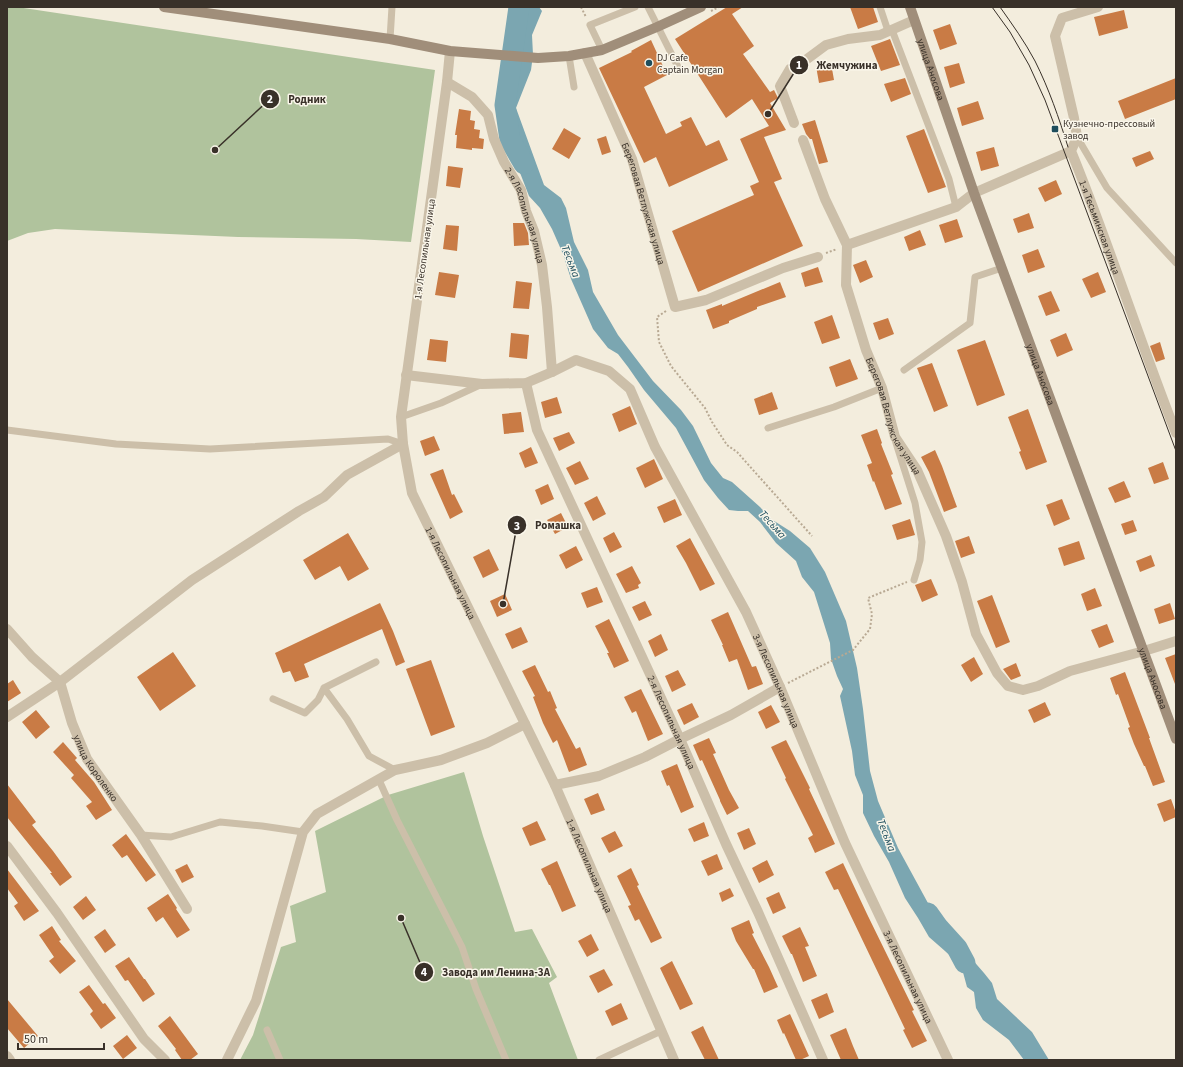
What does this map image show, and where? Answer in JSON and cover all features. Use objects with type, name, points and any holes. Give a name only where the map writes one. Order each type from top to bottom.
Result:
[{"type":"main road","points":[[166,7],[390,39],[450,51],[538,58],[569,56],[602,50],[702,7]]},
{"type":"main road","name":"улица Аносова","points":[[910,7],[974,192],[1176,739]]},
{"type":"street","points":[[847,244],[956,207],[974,192],[1071,151],[1077,137],[1074,118],[1054,36],[1062,18],[1098,7]]},
{"type":"street","points":[[794,123],[780,86],[790,69],[803,62],[826,45],[848,39],[880,35],[914,20]]},
{"type":"street","name":"1-я Лесопильная улица","points":[[450,51],[401,417],[403,444],[412,492],[555,785],[674,1060]]},
{"type":"street","name":"Береговая Ветлужская улица","points":[[584,53],[632,159],[676,307]]},
{"type":"street","name":"2-я Лесопильная улица","points":[[447,82],[472,97],[488,115],[494,140],[504,162],[521,190],[534,231],[542,266],[552,372]]},
{"type":"street","name":"Береговая Ветлужская улица","points":[[803,140],[825,199],[847,244],[846,285],[866,350],[882,388],[895,437],[918,470],[946,536],[962,582],[976,634],[997,673],[1008,686],[1022,690],[1038,686],[1070,671],[1144,651]]},
{"type":"street","name":"1-я Тесьминская улица","points":[[1071,151],[1089,195],[1159,390],[1176,433]]},
{"type":"street","points":[[676,307],[706,300],[783,268],[818,257]]},
{"type":"street","name":"3-я Лесопильная улица","points":[[526,383],[576,360],[609,371],[630,389],[655,447],[746,612],[780,687],[845,843],[948,1060]]},
{"type":"street","points":[[406,375],[482,384],[526,383]]},
{"type":"street","name":"2-я Лесопильная улица","points":[[526,383],[537,430],[680,739],[823,1060]]},
{"type":"street","points":[[7,717],[60,682],[192,580],[299,511],[324,497],[347,475],[403,444]]},
{"type":"street","points":[[7,629],[32,657],[60,682]]},
{"type":"street","points":[[1144,651],[1176,642]]},
{"type":"street","name":"улица Короленко","points":[[60,682],[72,723],[87,759],[141,835],[187,909]]},
{"type":"street","points":[[555,785],[598,776],[645,757],[731,715],[780,687]]},
{"type":"street","points":[[227,1060],[256,1001],[303,832],[317,814],[395,770],[441,760],[487,743],[525,724]]},
{"type":"street","points":[[7,846],[57,913],[144,1039],[165,1060]]},
{"type":"street","points":[[7,1056],[10,1060]]},
{"type":"lane","points":[[390,39],[392,7]]},
{"type":"lane","points":[[602,50],[590,25],[635,7]]},
{"type":"lane","points":[[648,7],[678,68]]},
{"type":"lane","points":[[880,7],[949,179],[956,207]]},
{"type":"lane","points":[[569,56],[574,87]]},
{"type":"lane","points":[[1077,137],[1107,188],[1176,263]]},
{"type":"lane","points":[[904,370],[970,323],[975,277],[1002,268]]},
{"type":"lane","points":[[401,417],[441,403],[482,384]]},
{"type":"lane","points":[[768,428],[834,407],[882,388]]},
{"type":"lane","points":[[7,430],[116,444],[210,449],[388,439],[403,444]]},
{"type":"lane","points":[[895,437],[915,503],[922,542],[920,560],[914,580]]},
{"type":"lane","points":[[274,699],[305,713],[318,700],[324,688],[376,662]]},
{"type":"lane","points":[[324,688],[347,719],[369,756],[395,770]]},
{"type":"lane","points":[[379,780],[397,820],[462,947],[476,989],[506,1060]]},
{"type":"lane","points":[[141,835],[171,837],[220,822],[303,832]]},
{"type":"lane","points":[[267,1030],[280,1060]]},
{"type":"lane","points":[[599,1060],[661,1032]]},
{"type":"path","points":[[818,257],[847,244]]},
{"type":"path","points":[[676,307],[657,317],[659,342],[671,366],[705,408],[727,445],[737,452],[812,536]]},
{"type":"path","points":[[780,687],[853,650],[870,629],[872,614],[868,598],[914,580]]},
{"type":"green space","points":[[7,7],[17,7],[435,70],[411,242],[356,239],[238,237],[55,229],[28,233],[7,241]]},
{"type":"green space","points":[[464,772],[483,836],[515,932],[532,929],[557,977],[549,983],[578,1060],[240,1060],[253,1035],[281,947],[296,942],[290,906],[326,892],[315,831],[388,795]]},
{"type":"water","points":[[518,7],[539,7],[542,11],[532,35],[533,55],[531,70],[516,108],[544,185],[561,198],[566,208],[574,242],[588,270],[593,292],[618,335],[653,381],[681,410],[693,426],[711,463],[723,478],[732,482],[771,519],[790,531],[810,548],[825,572],[846,621],[857,668],[870,771],[878,801],[898,848],[947,938],[964,950],[984,973],[992,983],[997,999],[1032,1032],[1049,1060],[1024,1060],[1009,1040],[983,1020],[976,1008],[974,992],[967,987],[961,965],[929,937],[905,898],[889,862],[863,813],[863,795],[855,775],[852,751],[840,696],[843,689],[831,659],[830,643],[814,592],[802,577],[796,561],[776,543],[760,522],[748,511],[729,510],[718,498],[704,480],[676,428],[644,390],[618,354],[608,348],[593,329],[571,279],[563,254],[552,229],[540,208],[529,196],[517,165],[509,155],[509,130],[505,122],[508,90],[512,75],[513,27]]},
{"type":"building","points":[[727,7],[743,7],[732,14],[754,46],[743,54],[770,92],[774,90],[778,98],[770,103],[786,130],[764,137],[782,179],[774,182],[803,246],[698,292],[672,231],[754,195],[750,186],[759,182],[740,139],[769,126],[752,99],[726,118],[675,39]]},
{"type":"building","points":[[850,7],[873,7],[878,22],[858,29]]},
{"type":"building","points":[[1124,10],[1128,28],[1099,36],[1094,17]]},
{"type":"building","points":[[950,24],[957,44],[940,50],[933,30]]},
{"type":"building","points":[[890,39],[900,65],[881,71],[871,46]]},
{"type":"building","points":[[651,40],[667,75],[644,87],[666,134],[682,126],[680,122],[691,117],[706,146],[719,140],[728,160],[669,187],[656,157],[644,163],[599,68],[632,52],[631,51]]},
{"type":"building","points":[[831,63],[834,80],[819,83],[816,66]]},
{"type":"building","points":[[959,63],[965,83],[950,88],[944,67]]},
{"type":"building","points":[[905,78],[911,94],[891,102],[884,84]]},
{"type":"building","points":[[1176,78],[1176,99],[1125,119],[1118,101]]},
{"type":"building","points":[[978,101],[984,119],[962,126],[957,108]]},
{"type":"building","points":[[459,109],[471,111],[470,120],[475,121],[474,129],[480,130],[479,138],[484,139],[483,149],[472,148],[472,150],[456,148],[457,135],[455,135]]},
{"type":"building","points":[[815,120],[828,162],[819,164],[812,139],[810,139],[806,134],[802,124]]},
{"type":"building","points":[[564,128],[581,138],[569,159],[552,149]]},
{"type":"building","points":[[924,129],[946,187],[928,193],[906,136]]},
{"type":"building","points":[[606,136],[611,152],[602,155],[597,139]]},
{"type":"building","points":[[994,147],[999,166],[981,171],[976,152]]},
{"type":"building","points":[[1150,151],[1154,159],[1136,167],[1132,158]]},
{"type":"building","points":[[448,166],[463,168],[460,188],[446,186]]},
{"type":"building","points":[[1056,180],[1062,194],[1045,202],[1038,188]]},
{"type":"building","points":[[1029,213],[1034,228],[1018,233],[1013,219]]},
{"type":"building","points":[[957,219],[963,237],[945,243],[939,225]]},
{"type":"building","points":[[513,223],[524,223],[528,233],[529,245],[514,246]]},
{"type":"building","points":[[446,225],[459,226],[457,251],[443,249]]},
{"type":"building","points":[[920,230],[926,245],[909,251],[904,237]]},
{"type":"building","points":[[1038,249],[1045,267],[1028,273],[1022,255]]},
{"type":"building","points":[[866,260],[873,277],[860,283],[853,265]]},
{"type":"building","points":[[818,267],[823,282],[805,287],[801,273]]},
{"type":"building","points":[[439,272],[459,275],[455,298],[435,295]]},
{"type":"building","points":[[1098,272],[1106,292],[1091,298],[1082,279]]},
{"type":"building","points":[[516,281],[532,283],[529,309],[513,308]]},
{"type":"building","points":[[780,282],[786,297],[757,307],[757,309],[729,321],[729,323],[713,329],[706,310],[722,304],[722,306]]},
{"type":"building","points":[[1051,291],[1060,311],[1046,316],[1038,296]]},
{"type":"building","points":[[832,315],[840,338],[822,344],[814,322]]},
{"type":"building","points":[[888,318],[894,334],[879,340],[873,323]]},
{"type":"building","points":[[511,333],[529,335],[527,359],[509,357]]},
{"type":"building","points":[[1066,333],[1073,350],[1057,357],[1050,340]]},
{"type":"building","points":[[430,339],[448,341],[446,362],[427,360]]},
{"type":"building","points":[[985,340],[1005,395],[977,406],[957,350]]},
{"type":"building","points":[[1160,342],[1165,359],[1156,362],[1150,346]]},
{"type":"building","points":[[850,359],[858,379],[836,387],[829,367]]},
{"type":"building","points":[[932,363],[948,406],[934,412],[917,368]]},
{"type":"building","points":[[772,392],[778,409],[759,415],[754,399]]},
{"type":"building","points":[[557,397],[562,413],[545,418],[541,402]]},
{"type":"building","points":[[630,406],[637,424],[619,432],[612,414]]},
{"type":"building","points":[[1028,409],[1047,462],[1026,470],[1019,452],[1021,451],[1008,417]]},
{"type":"building","points":[[521,412],[524,432],[504,434],[502,414]]},
{"type":"building","points":[[877,429],[882,443],[881,444],[893,474],[891,475],[902,504],[885,510],[867,465],[872,463],[861,435]]},
{"type":"building","points":[[569,432],[575,443],[559,451],[553,438]]},
{"type":"building","points":[[434,436],[440,450],[425,456],[420,441]]},
{"type":"building","points":[[531,447],[538,463],[525,468],[519,453]]},
{"type":"building","points":[[935,450],[957,507],[944,512],[929,472],[921,457]]},
{"type":"building","points":[[654,459],[663,479],[645,488],[636,468]]},
{"type":"building","points":[[580,461],[589,479],[575,485],[566,468]]},
{"type":"building","points":[[1163,462],[1169,479],[1154,484],[1148,468]]},
{"type":"building","points":[[443,469],[452,495],[454,494],[463,512],[450,519],[430,474]]},
{"type":"building","points":[[1124,481],[1131,497],[1115,503],[1108,488]]},
{"type":"building","points":[[548,484],[554,499],[541,505],[535,490]]},
{"type":"building","points":[[597,496],[606,514],[593,521],[584,503]]},
{"type":"building","points":[[675,499],[682,515],[664,523],[657,507]]},
{"type":"building","points":[[1062,499],[1070,519],[1054,526],[1046,505]]},
{"type":"building","points":[[561,513],[568,527],[555,534],[547,520]]},
{"type":"building","points":[[910,519],[915,535],[897,540],[892,525]]},
{"type":"building","points":[[1133,520],[1137,531],[1125,535],[1121,524]]},
{"type":"building","points":[[614,532],[622,547],[610,553],[603,538]]},
{"type":"building","points":[[348,533],[369,569],[348,581],[340,566],[315,580],[303,560]]},
{"type":"building","points":[[969,536],[975,553],[961,558],[955,541]]},
{"type":"building","points":[[690,538],[715,584],[700,591],[676,546]]},
{"type":"building","points":[[1079,541],[1085,559],[1064,566],[1058,548]]},
{"type":"building","points":[[576,546],[583,560],[566,569],[559,555]]},
{"type":"building","points":[[489,549],[499,570],[483,578],[473,557]]},
{"type":"building","points":[[1151,555],[1155,566],[1140,572],[1136,561]]},
{"type":"building","points":[[632,566],[641,583],[638,585],[639,588],[626,593],[616,574]]},
{"type":"building","points":[[931,579],[938,595],[922,602],[915,585]]},
{"type":"building","points":[[597,587],[603,602],[587,608],[581,593]]},
{"type":"building","points":[[1095,588],[1102,606],[1087,611],[1081,594]]},
{"type":"building","points":[[505,594],[512,610],[497,617],[490,601]]},
{"type":"building","points":[[992,595],[1010,642],[996,648],[977,601]]},
{"type":"building","points":[[645,601],[652,615],[639,621],[632,607]]},
{"type":"building","points":[[380,603],[405,662],[396,666],[382,629],[304,664],[309,677],[295,682],[290,671],[283,673],[275,653]]},
{"type":"building","points":[[1170,603],[1175,619],[1159,624],[1154,609]]},
{"type":"building","points":[[728,612],[752,667],[756,666],[763,684],[748,690],[737,659],[729,662],[711,620]]},
{"type":"building","points":[[609,619],[629,661],[614,668],[607,653],[609,653],[595,626]]},
{"type":"building","points":[[1107,624],[1114,642],[1099,648],[1091,630]]},
{"type":"building","points":[[521,627],[528,642],[512,649],[505,634]]},
{"type":"building","points":[[661,634],[668,650],[655,657],[648,641]]},
{"type":"building","points":[[173,652],[196,686],[160,711],[137,677]]},
{"type":"building","points":[[1176,654],[1176,684],[1175,684],[1165,658]]},
{"type":"building","points":[[974,657],[983,674],[971,682],[961,665]]},
{"type":"building","points":[[431,660],[455,727],[431,736],[406,669]]},
{"type":"building","points":[[1016,663],[1021,676],[1011,680],[1003,669]]},
{"type":"building","points":[[535,665],[548,692],[550,691],[557,708],[555,709],[576,749],[580,747],[587,765],[569,772],[557,740],[553,743],[533,697],[535,696],[522,671]]},
{"type":"building","points":[[678,670],[686,685],[672,692],[665,676]]},
{"type":"building","points":[[1125,672],[1165,782],[1153,786],[1134,744],[1128,728],[1130,727],[1118,694],[1116,695],[1110,678]]},
{"type":"building","points":[[13,680],[21,693],[7,702],[7,684]]},
{"type":"building","points":[[641,689],[663,734],[648,741],[636,711],[632,713],[624,697]]},
{"type":"building","points":[[1045,702],[1051,715],[1034,723],[1028,710]]},
{"type":"building","points":[[692,703],[699,717],[684,725],[677,710]]},
{"type":"building","points":[[771,705],[780,722],[766,729],[758,712]]},
{"type":"building","points":[[36,710],[50,727],[36,739],[22,722]]},
{"type":"building","points":[[709,738],[716,753],[713,754],[729,790],[739,808],[727,815],[702,760],[700,761],[693,745]]},
{"type":"building","points":[[786,740],[810,788],[809,789],[835,844],[815,853],[808,838],[813,835],[771,747]]},
{"type":"building","points":[[63,742],[77,758],[75,760],[94,782],[112,810],[96,820],[86,806],[92,802],[71,778],[74,775],[53,752]]},
{"type":"building","points":[[677,764],[694,807],[681,813],[669,785],[667,786],[661,771]]},
{"type":"building","points":[[7,784],[36,822],[32,825],[72,877],[60,886],[50,873],[52,873],[7,817]]},
{"type":"building","points":[[598,793],[605,810],[591,815],[584,799]]},
{"type":"building","points":[[1171,799],[1176,817],[1164,822],[1157,804]]},
{"type":"building","points":[[537,821],[546,840],[530,846],[522,828]]},
{"type":"building","points":[[704,822],[709,836],[694,842],[688,829]]},
{"type":"building","points":[[749,828],[756,844],[744,850],[737,833]]},
{"type":"building","points":[[615,831],[623,846],[609,853],[601,838]]},
{"type":"building","points":[[126,834],[156,875],[146,882],[127,855],[122,858],[112,845]]},
{"type":"building","points":[[717,854],[723,869],[708,876],[701,861]]},
{"type":"building","points":[[767,860],[774,875],[759,883],[752,868]]},
{"type":"building","points":[[557,861],[576,906],[562,912],[541,869]]},
{"type":"building","points":[[843,863],[914,1010],[912,1011],[927,1041],[912,1048],[903,1030],[905,1029],[838,889],[834,890],[825,872]]},
{"type":"building","points":[[187,864],[194,877],[182,883],[175,870]]},
{"type":"building","points":[[631,868],[639,885],[637,886],[662,938],[651,943],[639,919],[635,921],[628,906],[631,905],[617,876]]},
{"type":"building","points":[[7,869],[39,911],[24,921],[14,906],[18,903],[7,888]]},
{"type":"building","points":[[730,888],[734,896],[722,902],[719,893]]},
{"type":"building","points":[[779,892],[786,908],[773,914],[766,898]]},
{"type":"building","points":[[168,894],[190,930],[177,938],[163,917],[156,922],[147,908]]},
{"type":"building","points":[[86,896],[96,910],[83,920],[73,907]]},
{"type":"building","points":[[749,920],[754,933],[752,934],[778,987],[764,993],[754,969],[736,941],[731,928]]},
{"type":"building","points":[[52,926],[61,940],[59,941],[76,961],[60,974],[49,961],[54,957],[39,935]]},
{"type":"building","points":[[800,927],[809,946],[805,947],[817,976],[803,982],[792,954],[782,936]]},
{"type":"building","points":[[105,929],[116,945],[105,953],[94,937]]},
{"type":"building","points":[[591,934],[599,950],[587,957],[578,941]]},
{"type":"building","points":[[129,957],[155,994],[143,1002],[128,980],[125,981],[115,966]]},
{"type":"building","points":[[672,961],[693,1004],[680,1010],[660,968]]},
{"type":"building","points":[[604,969],[613,985],[598,993],[589,976]]},
{"type":"building","points":[[89,985],[116,1018],[101,1029],[90,1014],[93,1011],[79,992]]},
{"type":"building","points":[[827,993],[834,1012],[819,1019],[811,1000]]},
{"type":"building","points":[[7,999],[38,1036],[24,1048],[7,1028]]},
{"type":"building","points":[[621,1003],[628,1019],[612,1026],[605,1011]]},
{"type":"building","points":[[790,1014],[809,1056],[800,1060],[796,1060],[777,1020]]},
{"type":"building","points":[[170,1016],[198,1054],[190,1060],[182,1060],[175,1050],[176,1049],[158,1026]]},
{"type":"building","points":[[703,1026],[719,1060],[705,1060],[691,1032]]},
{"type":"building","points":[[846,1028],[859,1060],[841,1060],[830,1035]]},
{"type":"building","points":[[127,1035],[137,1048],[123,1059],[113,1046]]},
{"type":"waterway","name":"Тесьма","points":[[519,7],[505,105],[510,140],[524,164]]},
{"type":"waterway","name":"Тесьма","points":[[928,913],[938,927],[957,948],[965,963]]},
{"type":"tram line","points":[[992,7],[1010,32],[1029,65],[1045,100],[1176,451]]},
{"type":"tram line","points":[[1000,7],[1023,40],[1035,61],[1045,82],[1068,147]]},
{"type":"place","name":"DJ Cafe Captain Morgan","points":[[649,63]]},
{"type":"place","name":"Жемчужина","points":[[768,114]]},
{"type":"place","name":"Кузнечно-прессовый завод","points":[[1055,129]]},
{"type":"place","name":"Родник","points":[[215,150]]},
{"type":"place","name":"Ромашка","points":[[503,604]]},
{"type":"place","name":"Завода им Ленина-3А","points":[[401,918]]}]
